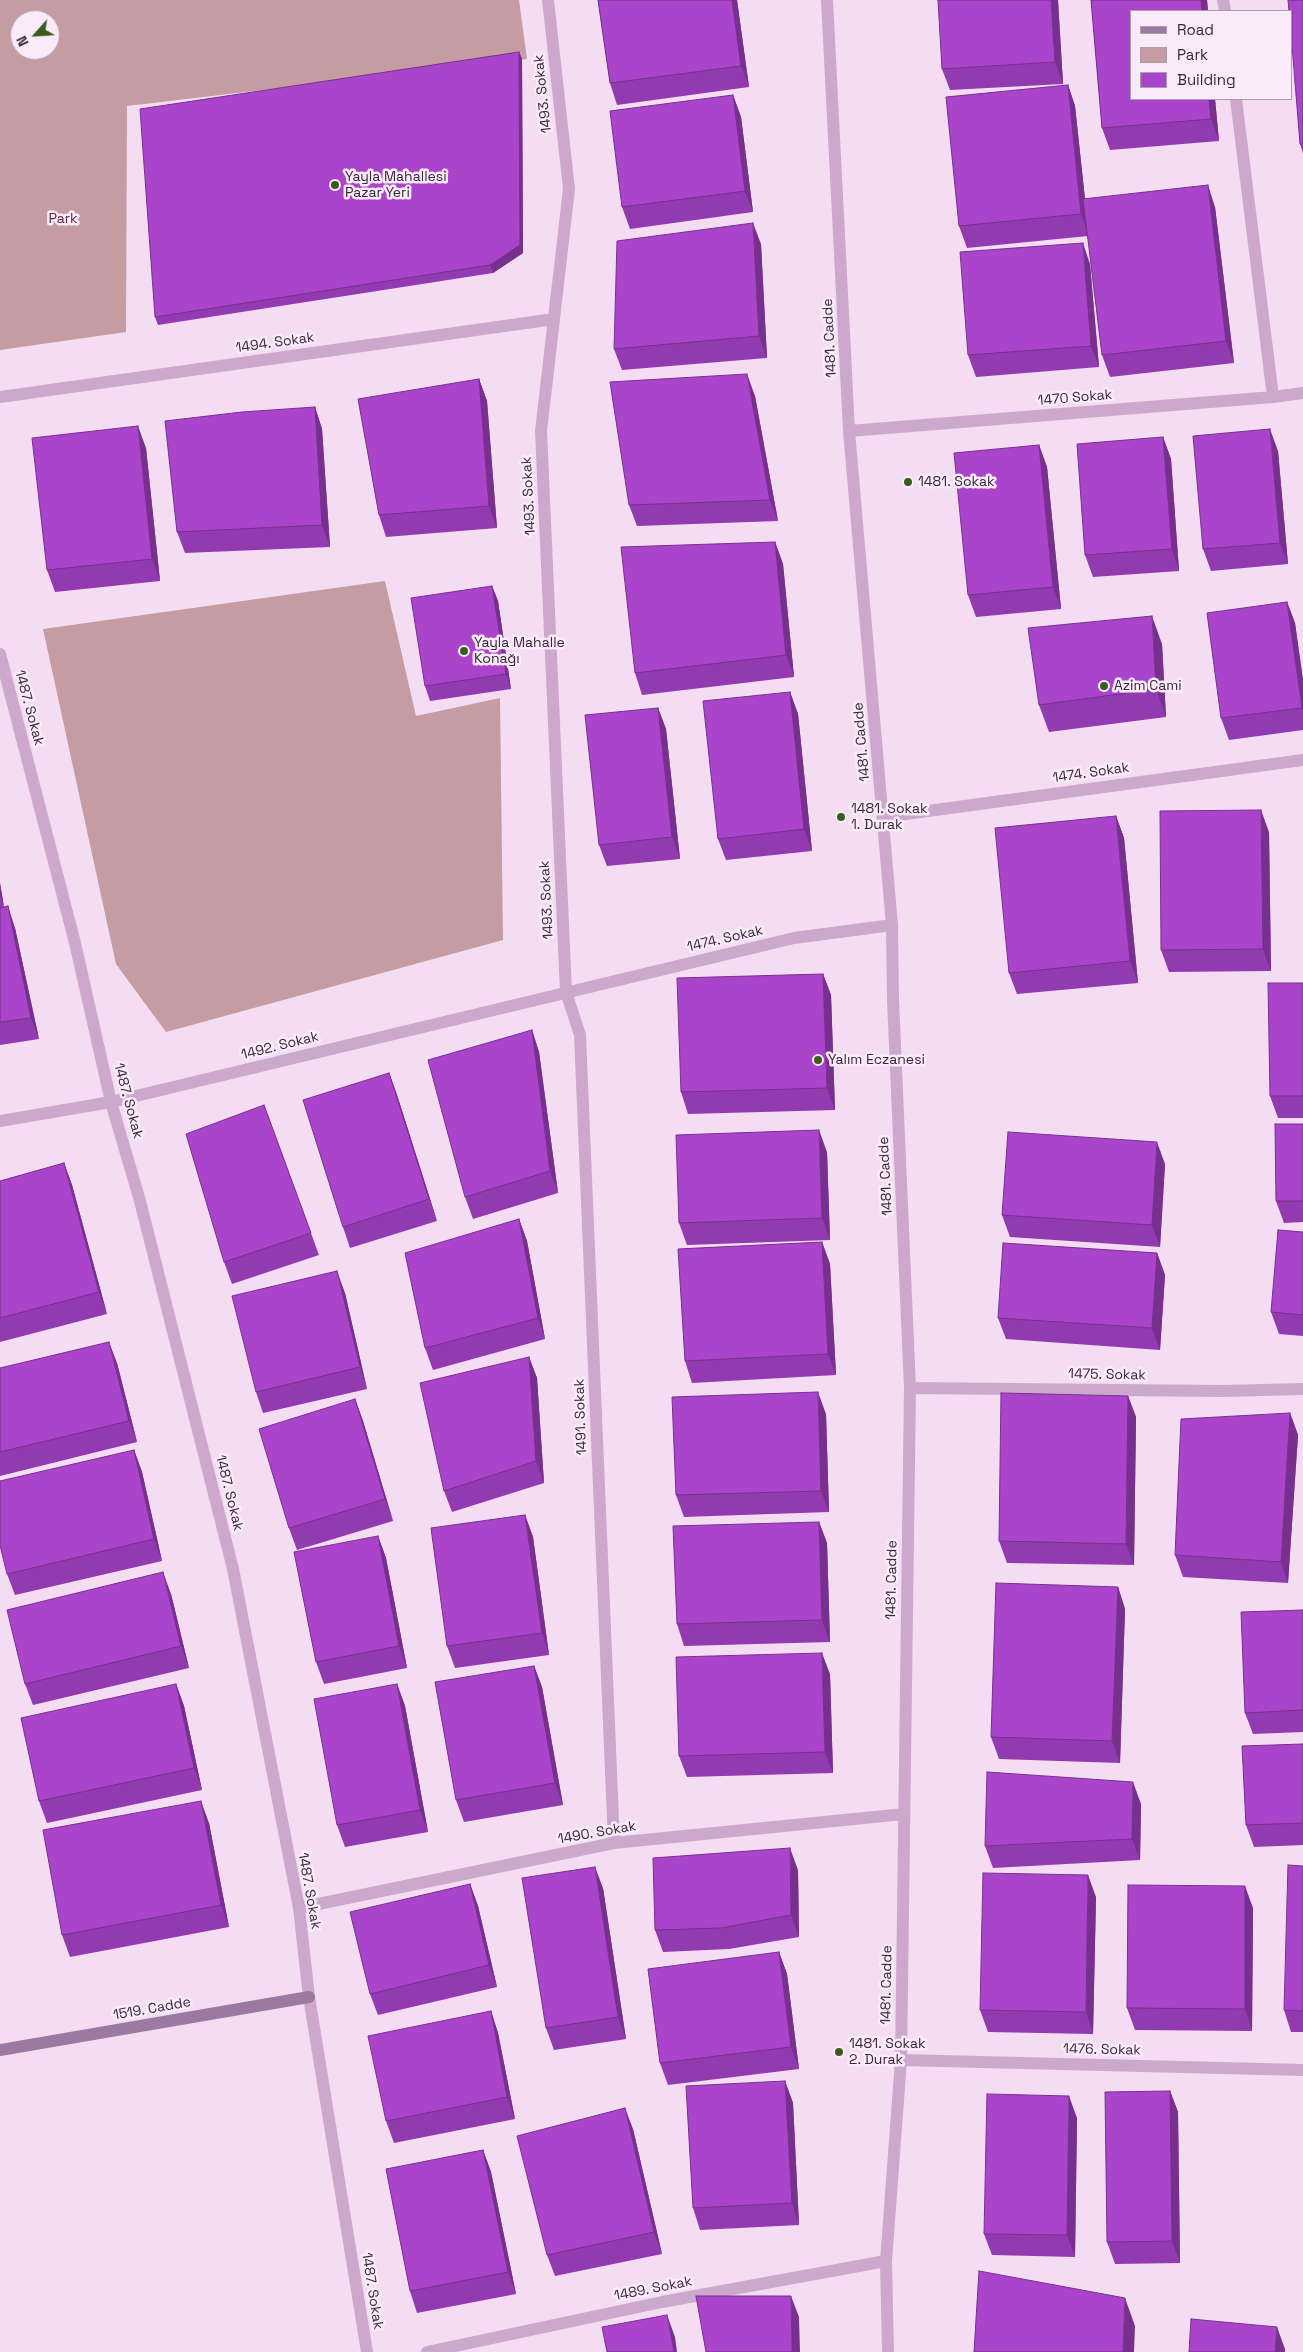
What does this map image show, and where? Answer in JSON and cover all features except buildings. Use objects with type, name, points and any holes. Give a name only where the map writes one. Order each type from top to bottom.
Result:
[{"type":"street","name":"1493. Sokak","points":[[548,0],[569,189],[541,432],[566,992]]},
{"type":"street","name":"1481. Cadde","points":[[827,0],[849,431],[892,925],[893,1010],[910,1388],[900,2060],[886,2261],[888,2352]]},
{"type":"street","points":[[1236,100],[1272,397]]},
{"type":"street","name":"1494. Sokak","points":[[0,397],[554,319]]},
{"type":"street","name":"1470 Sokak","points":[[849,431],[1272,397],[1303,392]]},
{"type":"street","name":"1487. Sokak","points":[[0,654],[75,943],[111,1102],[140,1201],[232,1569],[299,1908],[309,1997],[367,2352]]},
{"type":"street","name":"1474. Sokak","points":[[884,817],[1303,760]]},
{"type":"street","name":"1474. Sokak","points":[[566,992],[794,938],[892,925]]},
{"type":"street","name":"1492. Sokak","points":[[0,1121],[111,1102],[566,992]]},
{"type":"street","name":"1491. Sokak","points":[[566,992],[580,1035],[614,1842]]},
{"type":"street","name":"1475. Sokak","points":[[910,1388],[1303,1390]]},
{"type":"street","name":"1490. Sokak","points":[[299,1908],[614,1842],[904,1814]]},
{"type":"street","name":"1519. Cadde","points":[[0,2050],[309,1997]]},
{"type":"street","name":"1476. Sokak","points":[[900,2060],[1303,2070]]},
{"type":"street","name":"1489. Sokak","points":[[426,2352],[662,2302],[886,2261]]},
{"type":"green space","name":"Park","points":[[0,0],[519,0],[527,59],[127,106],[126,332],[0,350]]},
{"type":"green space","points":[[385,581],[416,716],[500,698],[503,940],[166,1032],[116,964],[43,629]]},
{"type":"place","name":"Yayla Mahallesi Pazar Yeri","points":[[335,185]]},
{"type":"place","name":"1481. Sokak","points":[[908,482]]},
{"type":"place","name":"Yayla Mahalle Konağı","points":[[464,651]]},
{"type":"place","name":"Azim Cami","points":[[1104,686]]},
{"type":"place","name":"1481. Sokak 1. Durak","points":[[841,817]]},
{"type":"place","name":"Yalım Eczanesi","points":[[818,1060]]},
{"type":"place","name":"1481. Sokak 2. Durak","points":[[839,2052]]}]
